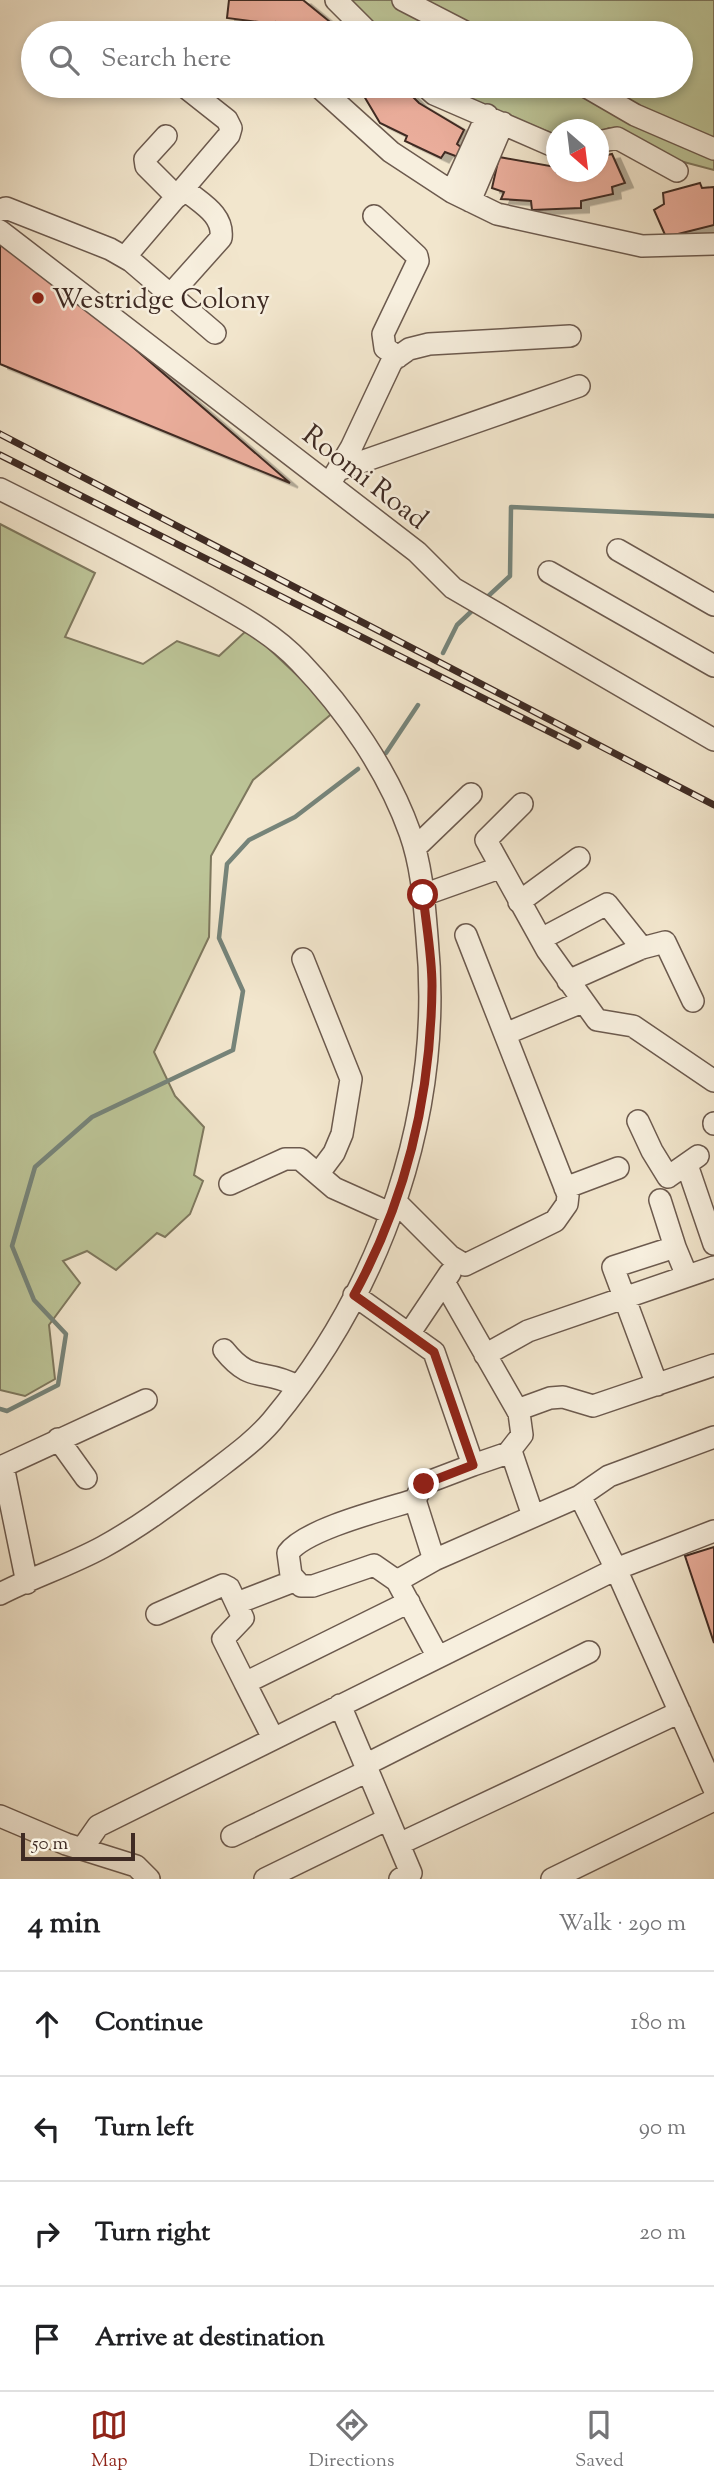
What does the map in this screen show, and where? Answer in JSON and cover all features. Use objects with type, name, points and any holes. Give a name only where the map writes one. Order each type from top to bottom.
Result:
[{"type":"street","points":[[336,0],[357,21]]},
{"type":"street","points":[[403,0],[444,21]]},
{"type":"street","points":[[125,257],[229,135],[231,128],[227,120],[199,98]]},
{"type":"street","points":[[331,98],[390,152],[461,197],[522,220],[642,246],[714,244]]},
{"type":"street","points":[[444,98],[546,142]]},
{"type":"street","points":[[606,98],[635,115],[714,149]]},
{"type":"street","points":[[461,197],[495,119]]},
{"type":"street","points":[[166,136],[145,159],[146,166],[180,193],[219,218],[222,229],[220,238],[171,294]]},
{"type":"street","points":[[609,140],[617,138],[677,171]]},
{"type":"street","points":[[0,210],[6,208],[38,220],[125,257],[215,333]]},
{"type":"street","points":[[374,216],[418,256],[383,334],[385,348],[398,357]]},
{"type":"street","name":"Roomi Road","points":[[0,230],[334,477],[453,588],[714,740]]},
{"type":"street","points":[[334,477],[393,361],[409,349],[429,344],[570,336]]},
{"type":"street","points":[[334,477],[579,386]]},
{"type":"street","points":[[0,489],[141,560],[264,630],[299,661],[346,716],[384,779],[410,831],[422,872],[432,984],[424,1093],[394,1209],[354,1295],[297,1386],[271,1422],[241,1451],[148,1522],[100,1549],[0,1594]]},
{"type":"street","points":[[618,550],[714,605]]},
{"type":"street","points":[[549,572],[714,666]]},
{"type":"street","points":[[415,848],[471,793]]},
{"type":"street","points":[[522,804],[486,840],[519,902],[582,1002],[597,1020],[633,1026],[714,1081]]},
{"type":"street","points":[[519,902],[579,858]]},
{"type":"street","points":[[423,895],[499,868]]},
{"type":"street","points":[[541,939],[607,904],[642,948]]},
{"type":"street","points":[[230,1184],[285,1159],[300,1159],[334,1188],[394,1209],[457,1263],[464,1265],[475,1263],[555,1221],[568,1204],[565,1188],[466,935]]},
{"type":"street","points":[[568,981],[642,948],[665,942],[693,1001]]},
{"type":"street","points":[[303,959],[351,1079],[342,1134],[334,1153],[319,1173]]},
{"type":"street","points":[[505,1034],[582,1002]]},
{"type":"street","points":[[638,1121],[668,1177],[692,1160],[714,1244]]},
{"type":"street","points":[[565,1188],[618,1168]]},
{"type":"street","points":[[660,1200],[687,1276]]},
{"type":"street","points":[[657,1385],[613,1267],[676,1247]]},
{"type":"street","points":[[409,1334],[457,1263]]},
{"type":"street","points":[[485,1355],[528,1331],[714,1267]]},
{"type":"street","points":[[438,1657],[397,1581],[374,1565],[313,1586],[301,1586],[294,1581],[288,1553],[298,1542],[346,1522],[415,1500],[424,1484],[511,1451],[522,1435],[517,1410],[444,1282]]},
{"type":"street","points":[[354,1295],[434,1352],[473,1465]]},
{"type":"street","points":[[224,1350],[248,1373],[278,1376],[297,1386]]},
{"type":"street","points":[[517,1410],[550,1398],[563,1397],[593,1406],[714,1365]]},
{"type":"street","points":[[27,1583],[2,1466],[146,1400]]},
{"type":"street","points":[[397,1581],[434,1560],[580,1496],[609,1476],[714,1437]]},
{"type":"street","points":[[58,1439],[86,1478]]},
{"type":"street","points":[[511,1451],[533,1516]]},
{"type":"street","points":[[580,1496],[714,1789]]},
{"type":"street","points":[[415,1500],[434,1560]]},
{"type":"street","points":[[82,1849],[98,1826],[615,1569],[714,1531]]},
{"type":"street","points":[[237,1603],[294,1581]]},
{"type":"street","points":[[157,1614],[223,1585],[229,1588],[243,1618],[223,1639],[273,1738]]},
{"type":"street","points":[[245,1683],[408,1602]]},
{"type":"street","points":[[232,1836],[589,1653]]},
{"type":"street","points":[[340,1705],[399,1844],[408,1877]]},
{"type":"street","points":[[399,1844],[680,1712]]},
{"type":"street","points":[[552,1879],[714,1801]]},
{"type":"street","points":[[265,1879],[388,1819]]},
{"type":"street","points":[[2,1823],[136,1866],[149,1879]]},
{"type":"green space","points":[[345,0],[714,0],[714,170],[680,161],[609,128],[609,119],[546,119],[546,131],[465,98],[693,98],[693,21],[367,21]]},
{"type":"green space","points":[[0,524],[95,573],[65,637],[143,664],[177,641],[219,656],[248,629],[335,711],[253,780],[211,856],[209,937],[154,1052],[175,1096],[204,1127],[194,1175],[203,1181],[190,1214],[165,1237],[157,1233],[116,1270],[87,1251],[63,1261],[80,1283],[49,1325],[55,1379],[25,1396],[0,1390]]},
{"type":"building","points":[[229,0],[303,0],[329,21],[250,21],[227,18]]},
{"type":"building","points":[[365,98],[414,98],[464,130],[457,144],[462,148],[458,157],[445,152],[441,158],[405,141],[407,136],[380,123]]},
{"type":"building","points":[[612,154],[625,183],[612,187],[613,194],[581,201],[581,208],[532,210],[531,201],[501,199],[504,192],[492,188],[499,157],[546,165],[546,182],[609,182],[609,155]]},
{"type":"building","points":[[700,183],[702,188],[714,187],[714,225],[666,237],[654,210],[664,204],[663,193]]},
{"type":"building","name":"Westridge Colony","points":[[0,232],[290,483],[0,364]]},
{"type":"building","points":[[714,1547],[714,1643],[685,1556]]},
{"type":"waterway","points":[[484,600],[510,576],[511,507],[714,516]]},
{"type":"waterway","points":[[443,653],[457,625],[475,608]]},
{"type":"waterway","points":[[386,753],[418,705]]},
{"type":"waterway","points":[[0,1409],[7,1411],[58,1385],[66,1334],[34,1300],[12,1246],[35,1167],[92,1117],[233,1050],[243,991],[219,938],[227,864],[249,840],[295,817],[358,769]]},
{"type":"railway","points":[[0,434],[714,805]]},
{"type":"railway","points":[[0,455],[578,746]]},
{"type":"place","name":"Westridge Colony","points":[[38,298]]},
{"type":"route","points":[[423,895],[432,984],[424,1093],[402,1188],[382,1240],[354,1295],[434,1352],[473,1465],[424,1484]]}]
